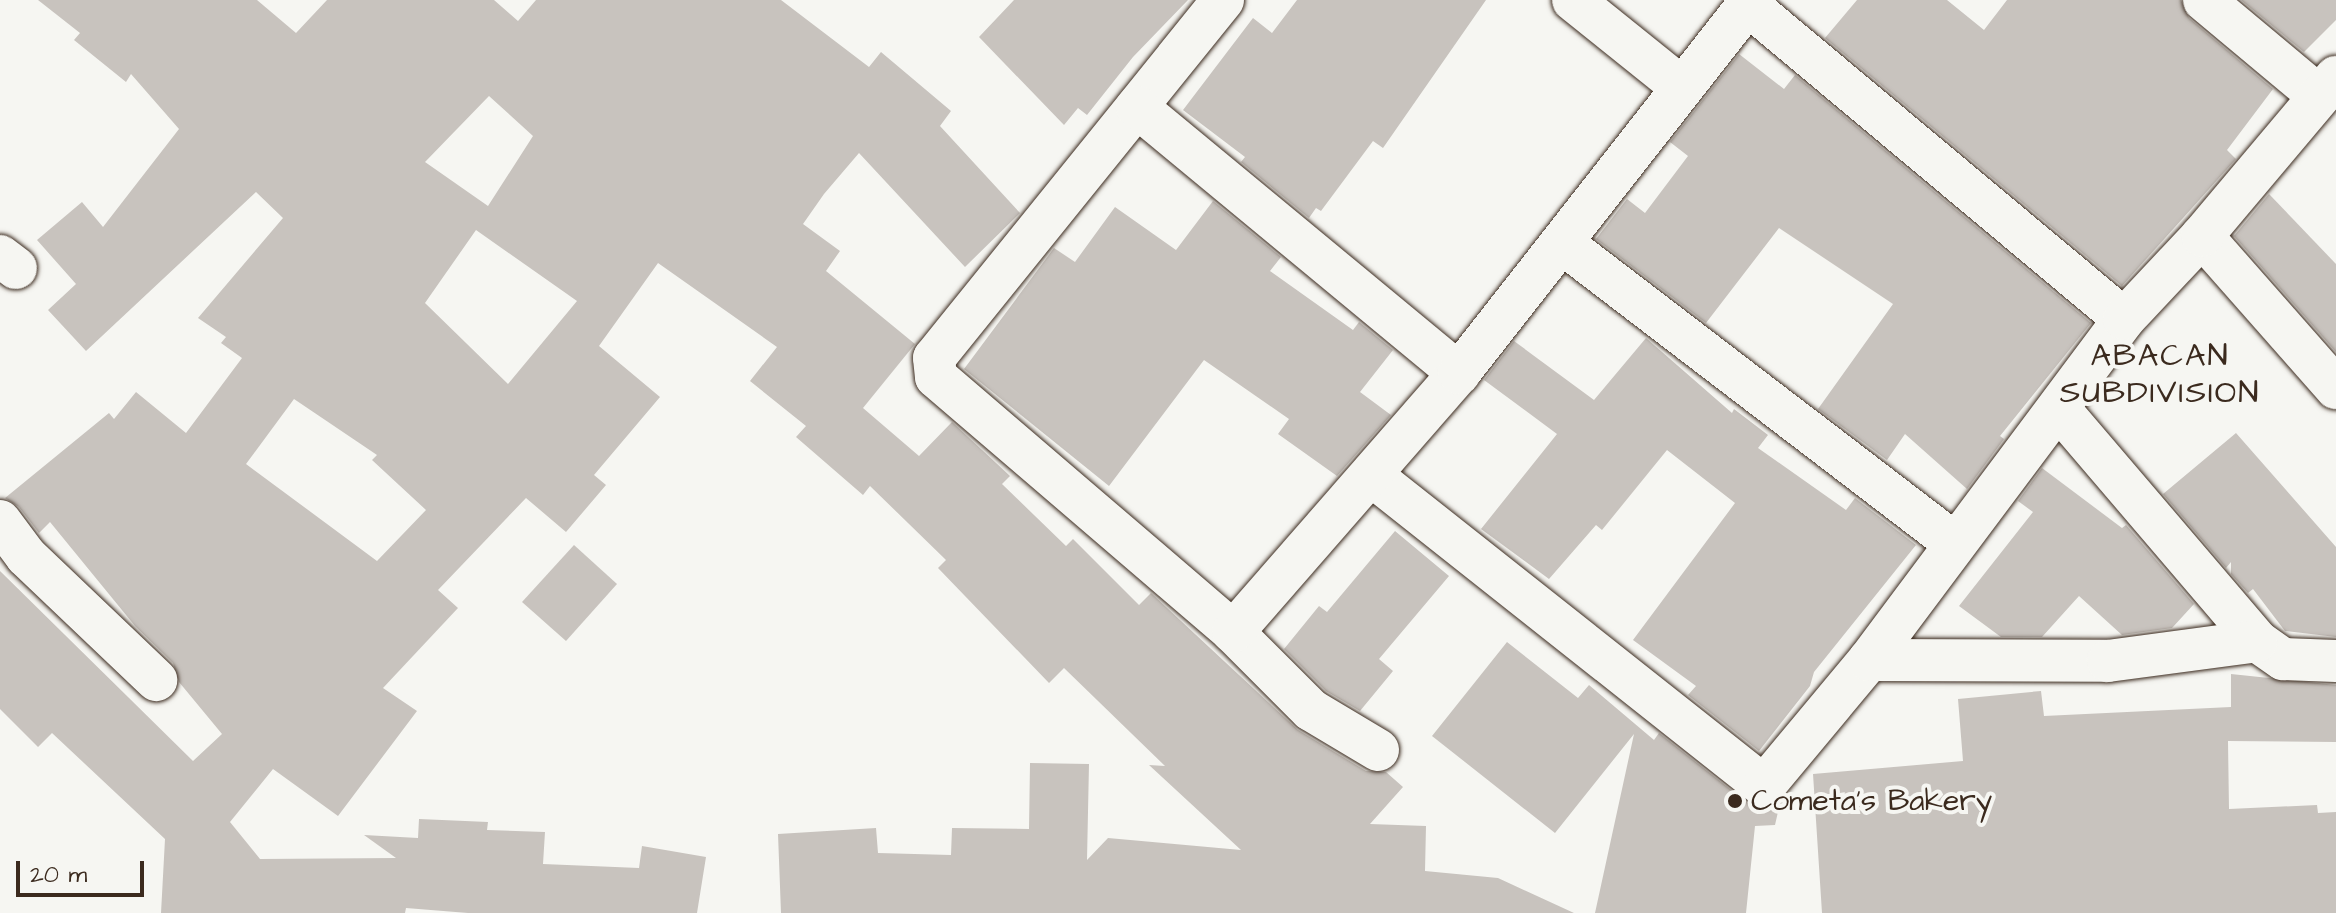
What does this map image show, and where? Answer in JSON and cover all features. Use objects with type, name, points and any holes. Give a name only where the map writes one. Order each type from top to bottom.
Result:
[{"type":"street","points":[[1223,0],[934,358],[936,377],[1233,632],[1311,710],[1378,750]]},
{"type":"street","points":[[1573,0],[1680,86]]},
{"type":"street","points":[[1371,475],[1764,786],[1869,660],[2060,410],[2124,319],[2202,236],[2328,86],[2204,0]]},
{"type":"street","points":[[1233,632],[1459,373],[1680,86],[1749,2],[2124,319]]},
{"type":"street","points":[[1137,107],[1459,373]]},
{"type":"street","points":[[2202,236],[2336,388]]},
{"type":"street","points":[[1562,243],[1955,544]]},
{"type":"street","points":[[2060,410],[2257,641],[2283,659],[2336,661]]},
{"type":"street","points":[[0,521],[26,556],[156,680]]},
{"type":"street","points":[[1869,660],[2108,661],[2257,641]]},
{"type":"building","points":[[38,0],[257,0],[296,33],[327,0],[494,0],[518,21],[536,0],[781,0],[869,67],[881,52],[951,111],[940,126],[1020,213],[965,267],[859,153],[824,194],[803,224],[840,251],[826,271],[915,344],[863,408],[919,456],[952,422],[1010,476],[1002,484],[1066,546],[1073,539],[1139,605],[1151,593],[1298,730],[1366,771],[1386,772],[1403,787],[1370,824],[1426,826],[1425,871],[1498,878],[1574,913],[781,913],[778,834],[876,828],[878,853],[951,855],[952,828],[1029,829],[1030,763],[1089,764],[1087,860],[1108,838],[1241,850],[1149,765],[1165,766],[1064,668],[1049,683],[938,568],[946,560],[870,486],[863,495],[796,437],[806,426],[750,381],[777,347],[658,263],[599,346],[660,397],[594,475],[606,485],[566,532],[526,498],[438,590],[458,608],[383,688],[417,711],[338,816],[273,769],[230,822],[260,859],[396,858],[364,835],[418,838],[419,819],[488,822],[487,830],[545,832],[543,864],[639,868],[642,846],[706,857],[697,913],[468,913],[406,908],[405,913],[161,913],[165,839],[52,733],[38,747],[0,709],[0,571],[193,761],[222,734],[179,682],[173,663],[135,626],[50,522],[39,533],[19,507],[5,498],[109,413],[114,419],[136,392],[186,433],[242,358],[221,343],[226,337],[198,318],[283,218],[256,192],[86,351],[48,310],[76,284],[37,240],[82,202],[103,227],[179,129],[131,74],[126,82],[74,40],[80,33]],"holes":[[[489,96],[533,136],[488,206],[425,162]],[[476,230],[577,301],[508,384],[425,303]],[[294,399],[377,455],[372,460],[426,510],[377,561],[246,464]]]},
{"type":"building","points":[[1014,0],[1188,0],[1133,57],[1087,115],[1078,108],[1064,125],[979,37]]},
{"type":"building","points":[[1297,0],[1486,0],[1383,148],[1373,141],[1321,211],[1316,208],[1309,218],[1241,162],[1245,157],[1183,110],[1253,18],[1272,33]]},
{"type":"building","points":[[1857,0],[1947,0],[1984,30],[2007,0],[2181,0],[2189,18],[2273,89],[2227,150],[2236,159],[2122,286],[1825,38]]},
{"type":"building","points":[[2241,0],[2336,0],[2336,20],[2304,52]]},
{"type":"building","points":[[1739,54],[1784,89],[1795,75],[2091,323],[2000,436],[2004,439],[1967,489],[1905,434],[1887,460],[1818,409],[1893,304],[1779,228],[1706,323],[1596,239],[1627,199],[1645,213],[1688,156],[1670,142]]},
{"type":"building","points":[[2269,194],[2336,264],[2336,352],[2234,236]]},
{"type":"building","points":[[1213,201],[1281,257],[1270,271],[1353,330],[1359,322],[1393,350],[1360,392],[1391,415],[1337,476],[1278,434],[1289,419],[1204,360],[1109,486],[964,369],[1054,248],[1075,262],[1115,207],[1176,250]]},
{"type":"building","points":[[1646,338],[1732,413],[1734,409],[1768,435],[1758,448],[1846,510],[1855,498],[1916,545],[1814,672],[1810,686],[1759,751],[1688,695],[1696,686],[1633,640],[1735,503],[1667,450],[1602,530],[1596,525],[1549,579],[1481,529],[1557,434],[1484,380],[1514,341],[1594,400]]},
{"type":"building","points":[[2236,433],[2336,547],[2336,637],[2285,631],[2253,589],[2248,593],[2231,574],[2231,562],[2226,568],[2163,494]]},
{"type":"building","points":[[2042,468],[2122,528],[2126,525],[2194,604],[2172,628],[2122,635],[2079,596],[2042,637],[2001,637],[1959,606],[2033,512],[2018,501]]},
{"type":"building","points":[[1395,531],[1449,576],[1379,659],[1393,671],[1360,711],[1326,691],[1284,649],[1319,606],[1327,612]]},
{"type":"building","points":[[574,545],[617,584],[566,641],[522,602]]},
{"type":"building","points":[[1507,642],[1578,698],[1589,685],[1654,740],[1659,733],[1750,805],[1761,810],[1780,803],[1775,825],[1755,826],[1746,913],[1595,913],[1634,734],[1555,833],[1432,736]]},
{"type":"building","points":[[2231,674],[2336,685],[2336,742],[2228,741],[2229,809],[2317,805],[2318,813],[2336,812],[2336,913],[1822,913],[1813,774],[1963,761],[1958,699],[2041,691],[2044,716],[2231,707]]},
{"type":"place","name":"Cometa's Bakery","points":[[1735,801]]},
{"type":"district","name":"ABACAN SUBDIVISION","points":[[2160,376]]}]
